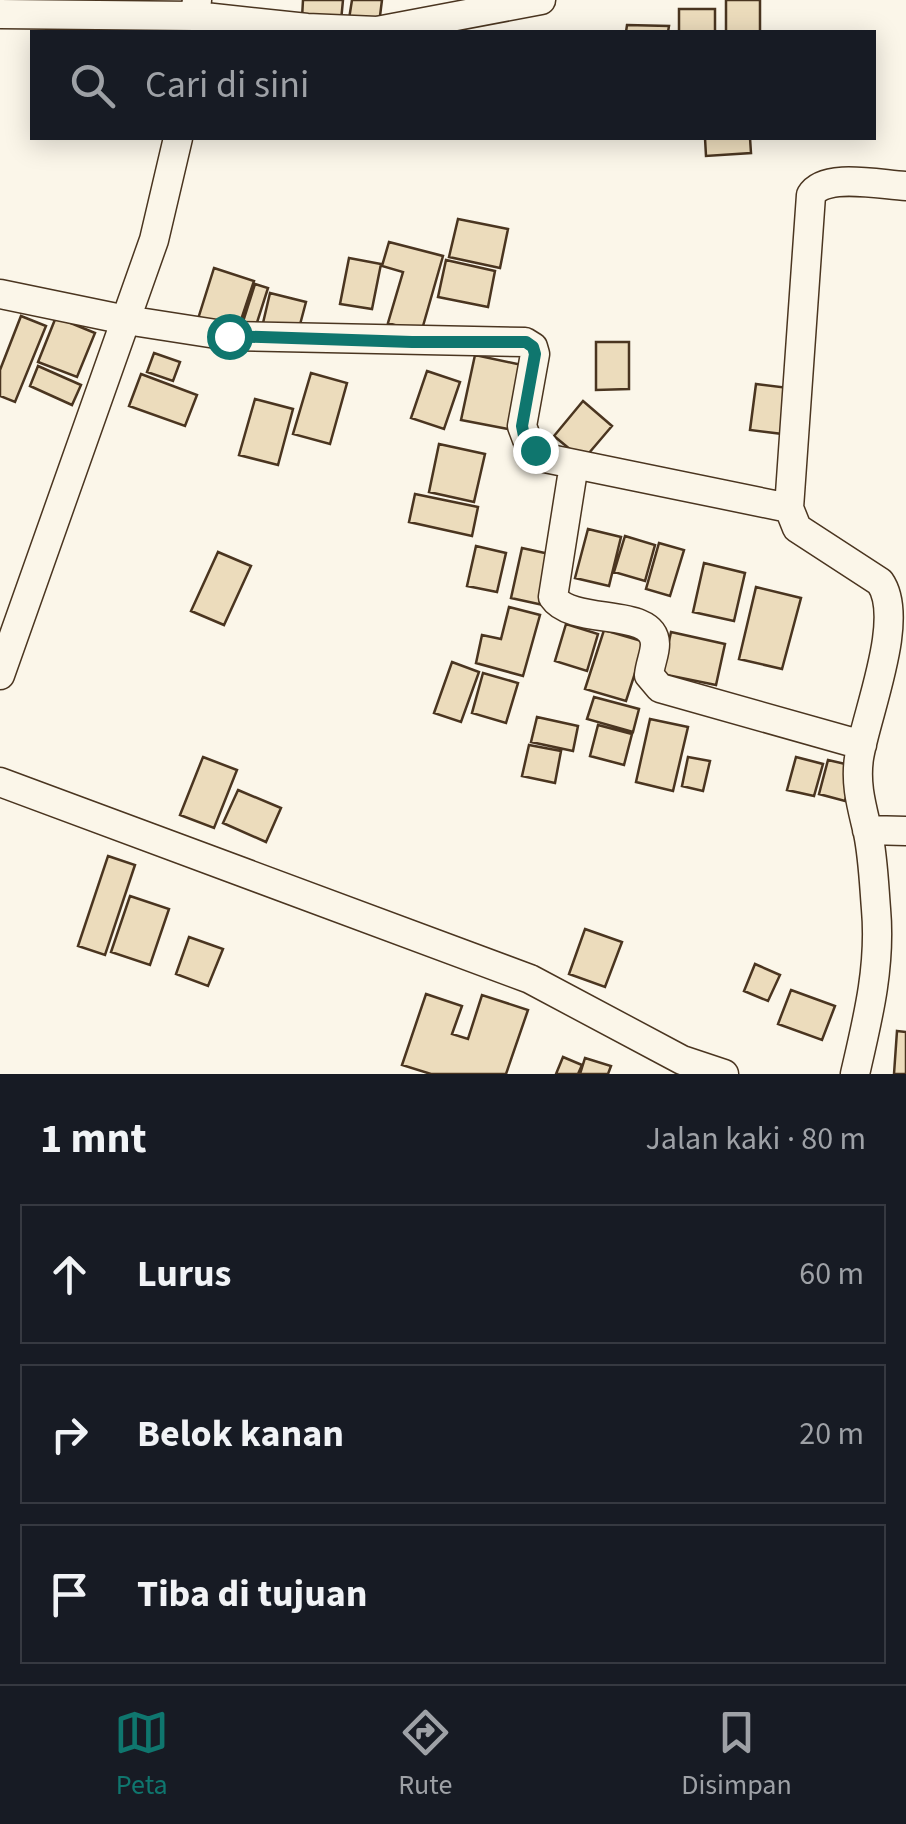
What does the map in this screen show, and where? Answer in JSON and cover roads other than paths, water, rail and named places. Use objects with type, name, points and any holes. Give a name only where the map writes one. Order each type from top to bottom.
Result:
[{"type":"street","points":[[0,14],[196,16],[307,28],[377,30],[540,0]]},
{"type":"street","points":[[0,676],[154,240],[178,140]]},
{"type":"street","points":[[855,1074],[875,991],[877,962],[876,912],[858,783],[862,745],[892,624],[886,588],[798,528],[790,508],[811,194],[816,187],[832,181],[906,186]]},
{"type":"street","points":[[0,294],[229,336],[526,342],[535,354],[522,426],[524,436],[545,458],[790,508]]},
{"type":"street","points":[[574,464],[554,597],[558,604],[569,611],[642,624],[652,631],[655,642],[649,675],[660,688],[862,745]]},
{"type":"street","points":[[0,782],[530,979],[682,1060],[724,1074]]},
{"type":"street","points":[[867,830],[906,832]]}]
